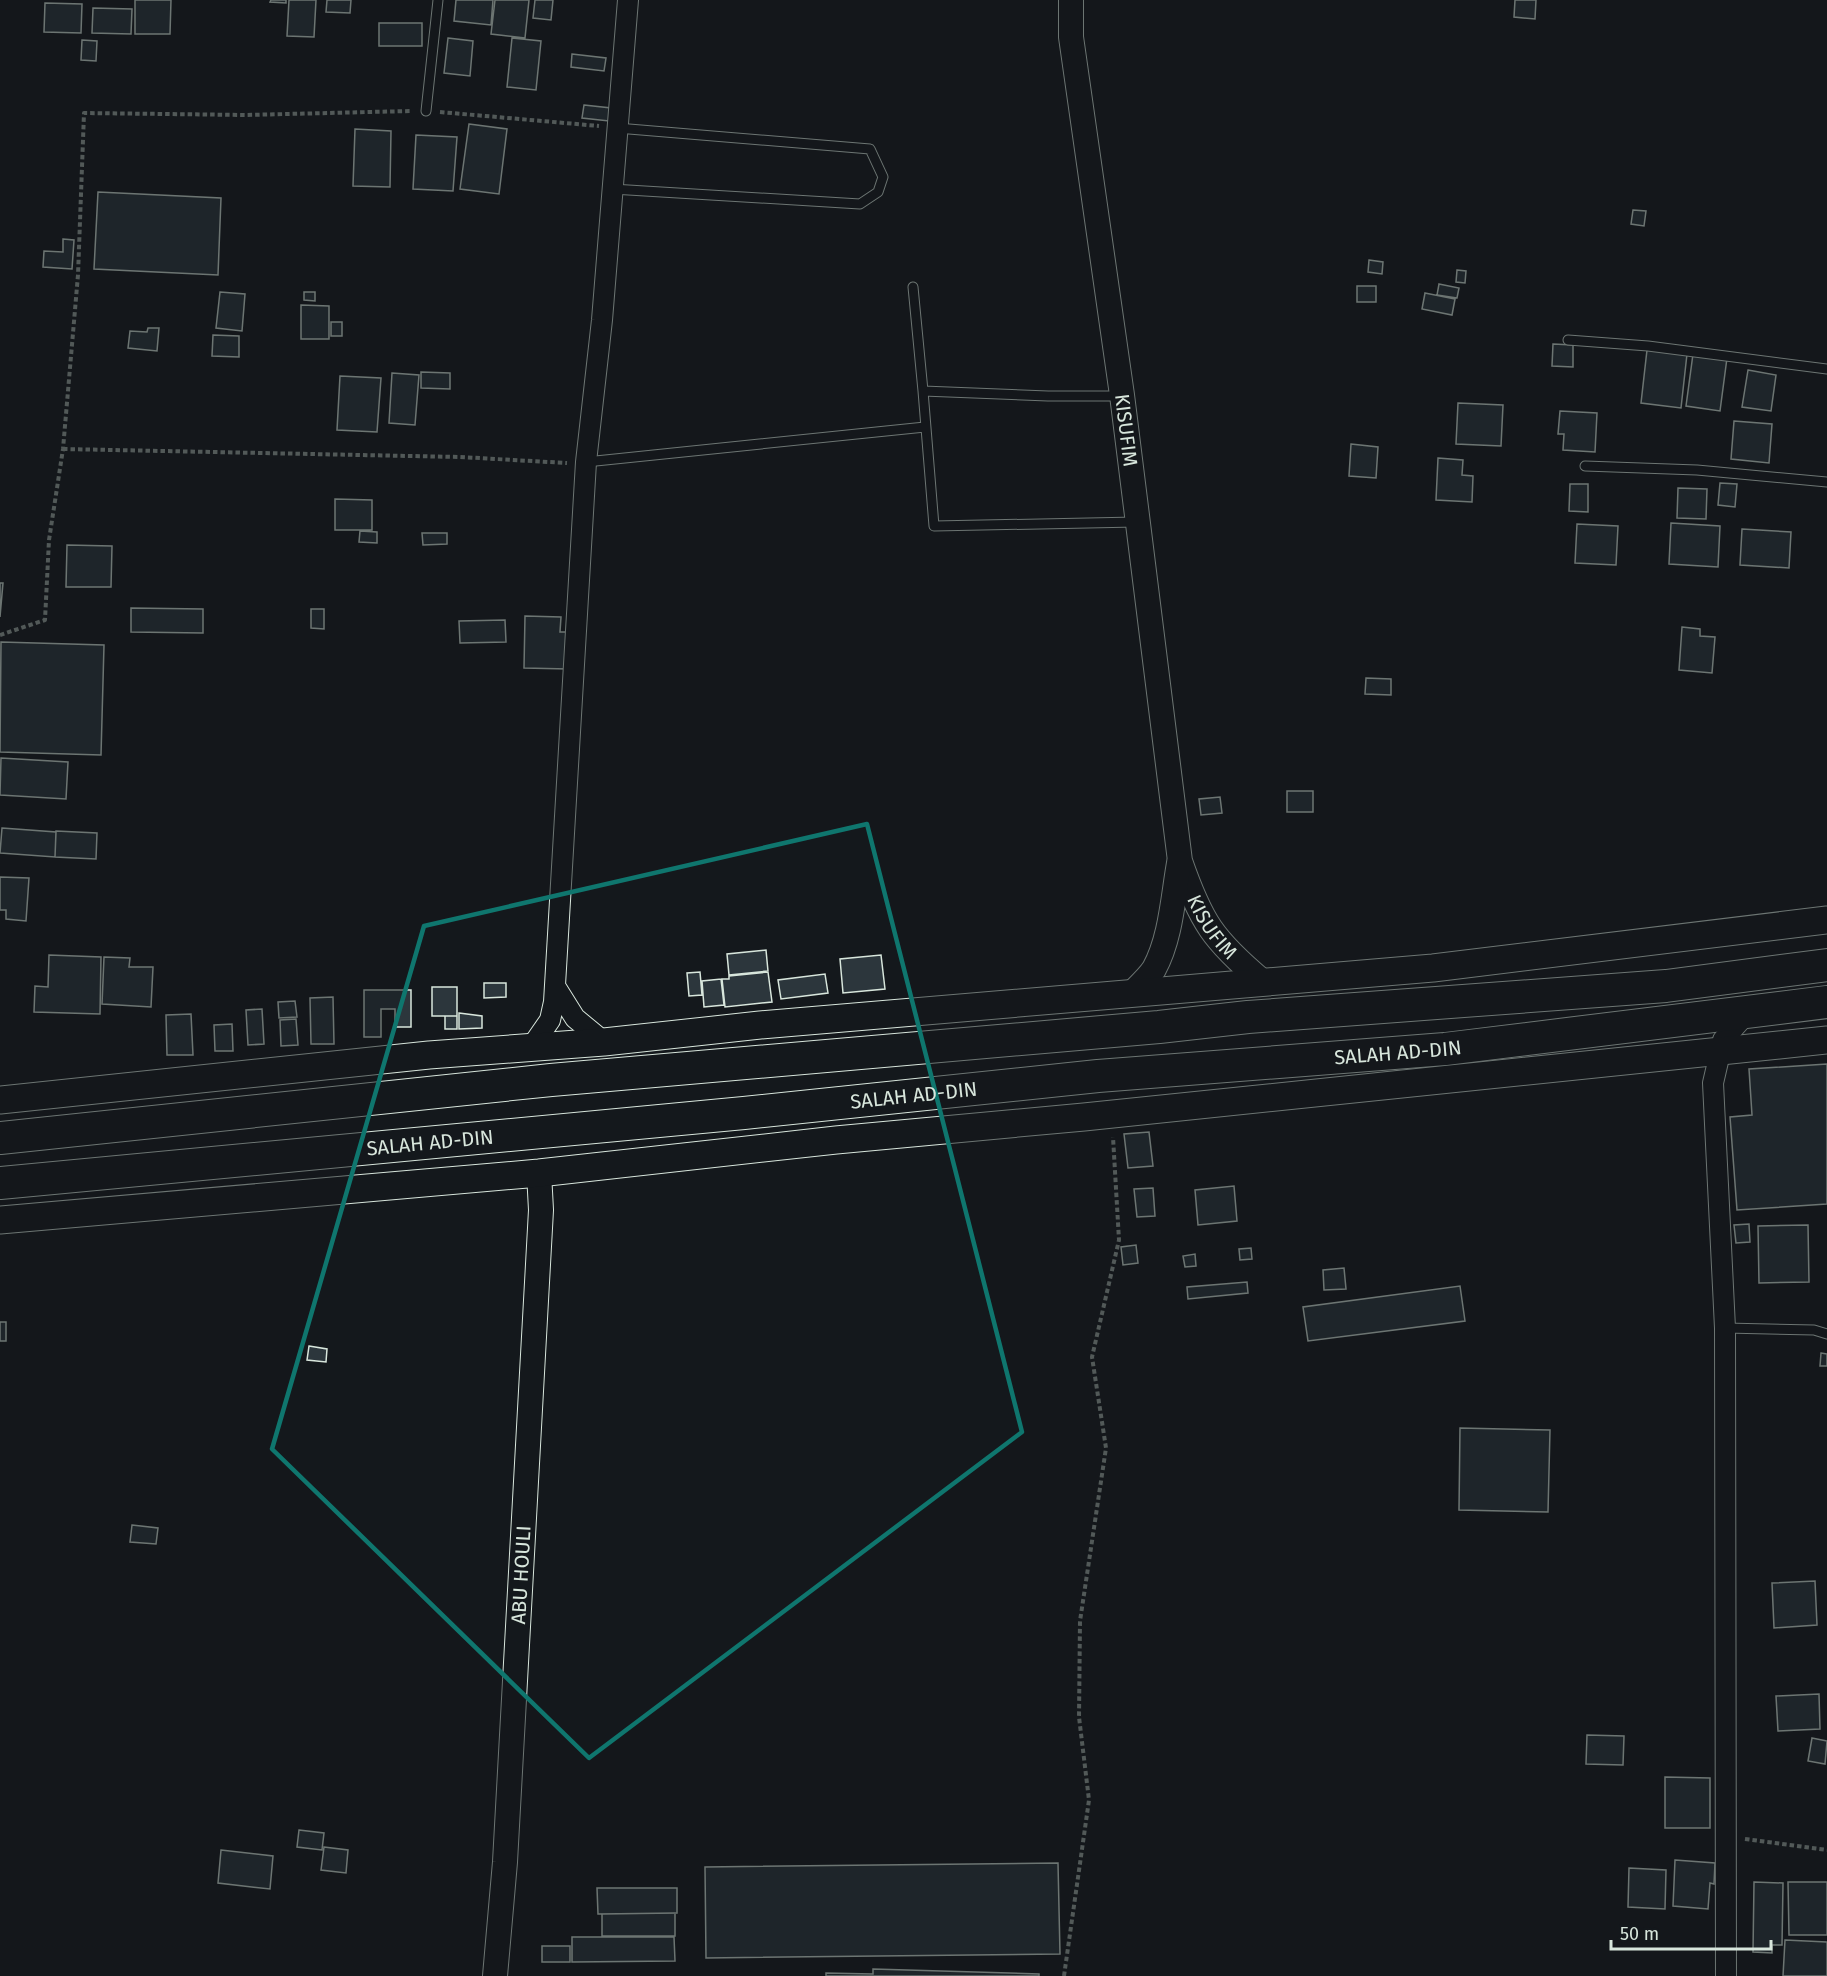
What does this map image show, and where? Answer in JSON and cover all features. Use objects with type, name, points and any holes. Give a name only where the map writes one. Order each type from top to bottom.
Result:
[{"type":"highway","points":[[0,1138],[551,1080],[1159,1027],[1248,1017],[1666,986],[1827,966]]},
{"type":"highway","name":"SALAH AD-DIN","points":[[0,1183],[732,1114],[1098,1076],[1445,1049],[1827,1002]]},
{"type":"main road","points":[[0,1100],[236,1073],[532,1046],[604,1042],[760,1024],[1263,982],[1576,952],[1827,921]]},
{"type":"main road","points":[[0,1220],[200,1200],[539,1173],[812,1142],[1108,1115],[1827,1040]]},
{"type":"street","points":[[532,1046],[550,1020],[555,986],[586,462],[602,320],[628,0]]},
{"type":"street","name":"KISUFIM","points":[[1071,0],[1071,37],[1122,396],[1180,861],[1196,907],[1215,938],[1263,982]]},
{"type":"street","name":"KISUFIM","points":[[1132,993],[1153,970],[1158,959],[1170,915],[1180,861]]},
{"type":"street","points":[[555,986],[574,1018],[604,1042]]},
{"type":"street","points":[[1726,1976],[1725,1328],[1713,1083],[1719,1053],[1730,1030],[1747,1013]]},
{"type":"street","name":"ABU HOULI","points":[[495,1976],[505,1862],[540,1222],[539,1173]]},
{"type":"lane","points":[[426,111],[438,0]]},
{"type":"lane","points":[[612,189],[860,204],[878,192],[884,177],[870,149],[616,128]]},
{"type":"lane","points":[[913,287],[934,526],[1138,522]]},
{"type":"lane","points":[[1568,340],[1648,346],[1827,369]]},
{"type":"lane","points":[[924,392],[1122,396]]},
{"type":"lane","points":[[586,462],[925,427]]},
{"type":"lane","points":[[1586,466],[1697,470],[1827,482]]},
{"type":"lane","points":[[1725,1328],[1814,1330],[1827,1334]]},
{"type":"path","points":[[0,635],[45,620],[49,540],[63,450],[78,275],[84,113],[246,115],[426,111],[616,128]]},
{"type":"path","points":[[63,450],[586,462]]},
{"type":"path","points":[[1064,1976],[1089,1800],[1079,1717],[1080,1621],[1106,1448],[1092,1357],[1119,1240],[1115,1145],[1108,1115]]},
{"type":"path","points":[[1727,1837],[1827,1850]]},
{"type":"highlighted area","points":[[867,824],[1022,1432],[589,1758],[272,1449],[424,926]]},
{"type":"building","points":[[135,0],[171,0],[170,34],[135,34]]},
{"type":"building","points":[[271,0],[286,0],[286,3],[270,2]]},
{"type":"building","points":[[289,0],[316,0],[314,37],[287,36]]},
{"type":"building","points":[[327,0],[351,0],[350,13],[326,12]]},
{"type":"building","points":[[456,0],[493,0],[491,25],[454,21]]},
{"type":"building","points":[[495,0],[529,0],[525,38],[491,34]]},
{"type":"building","points":[[535,0],[553,0],[551,20],[533,18]]},
{"type":"building","points":[[1515,0],[1536,0],[1535,19],[1514,17]]},
{"type":"building","points":[[45,3],[82,4],[81,33],[44,32]]},
{"type":"building","points":[[93,8],[132,9],[131,34],[92,33]]},
{"type":"building","points":[[379,23],[422,23],[422,46],[379,46]]},
{"type":"building","points":[[448,38],[473,41],[470,76],[444,73]]},
{"type":"building","points":[[512,38],[541,41],[536,90],[507,87]]},
{"type":"building","points":[[82,40],[97,41],[96,61],[81,60]]},
{"type":"building","points":[[572,54],[606,58],[604,71],[571,67]]},
{"type":"building","points":[[584,105],[611,108],[609,121],[582,118]]},
{"type":"building","points":[[469,124],[507,129],[499,194],[460,189]]},
{"type":"building","points":[[355,129],[391,131],[390,187],[353,186]]},
{"type":"building","points":[[416,135],[457,137],[453,191],[413,189]]},
{"type":"building","points":[[98,192],[221,198],[218,275],[94,269]]},
{"type":"building","points":[[1633,210],[1646,211],[1644,226],[1631,224]]},
{"type":"building","points":[[63,239],[74,240],[72,269],[43,267],[44,251],[63,252]]},
{"type":"building","points":[[1369,260],[1383,262],[1382,274],[1368,272]]},
{"type":"building","points":[[1457,270],[1466,271],[1465,283],[1456,282]]},
{"type":"building","points":[[1439,284],[1459,288],[1457,298],[1437,295]]},
{"type":"building","points":[[1357,286],[1376,286],[1376,302],[1357,302]]},
{"type":"building","points":[[220,292],[245,294],[242,331],[216,328]]},
{"type":"building","points":[[304,292],[315,292],[315,301],[304,300]]},
{"type":"building","points":[[1425,293],[1455,299],[1452,315],[1422,309]]},
{"type":"building","points":[[301,305],[329,306],[329,339],[301,339]]},
{"type":"building","points":[[331,322],[342,322],[342,336],[331,336]]},
{"type":"building","points":[[148,328],[159,328],[157,351],[128,348],[130,331],[147,332]]},
{"type":"building","points":[[213,335],[239,336],[239,357],[212,356]]},
{"type":"building","points":[[1553,344],[1573,345],[1573,367],[1552,366]]},
{"type":"building","points":[[1647,350],[1687,354],[1681,408],[1641,403]]},
{"type":"building","points":[[1693,354],[1727,358],[1720,411],[1686,406]]},
{"type":"building","points":[[1748,370],[1776,375],[1771,411],[1742,407]]},
{"type":"building","points":[[421,372],[450,373],[450,389],[421,388]]},
{"type":"building","points":[[392,373],[419,375],[415,425],[389,423]]},
{"type":"building","points":[[340,376],[381,378],[377,432],[337,430]]},
{"type":"building","points":[[1458,403],[1503,405],[1501,446],[1456,444]]},
{"type":"building","points":[[1560,411],[1597,413],[1595,452],[1563,450],[1564,434],[1558,434]]},
{"type":"building","points":[[1734,421],[1772,424],[1769,463],[1731,459]]},
{"type":"building","points":[[1351,444],[1378,447],[1376,478],[1349,476]]},
{"type":"building","points":[[1438,458],[1463,460],[1462,475],[1473,476],[1472,502],[1436,500]]},
{"type":"building","points":[[1720,483],[1737,484],[1735,507],[1718,505]]},
{"type":"building","points":[[1570,484],[1588,484],[1588,512],[1569,511]]},
{"type":"building","points":[[1678,488],[1707,489],[1706,519],[1677,518]]},
{"type":"building","points":[[335,499],[372,500],[372,530],[335,530]]},
{"type":"building","points":[[1671,523],[1720,526],[1718,567],[1669,564]]},
{"type":"building","points":[[1577,524],[1618,526],[1616,565],[1575,563]]},
{"type":"building","points":[[1742,529],[1791,532],[1789,568],[1740,565]]},
{"type":"building","points":[[360,531],[377,532],[377,543],[359,542]]},
{"type":"building","points":[[422,533],[447,533],[447,544],[423,545]]},
{"type":"building","points":[[67,545],[112,546],[111,587],[66,587]]},
{"type":"building","points":[[0,583],[3,583],[0,617]]},
{"type":"building","points":[[131,608],[203,609],[203,633],[131,632]]},
{"type":"building","points":[[311,609],[324,609],[324,629],[311,628]]},
{"type":"building","points":[[525,616],[561,617],[560,632],[568,632],[568,669],[524,668]]},
{"type":"building","points":[[505,620],[506,642],[460,643],[459,621]]},
{"type":"building","points":[[1682,627],[1700,629],[1700,636],[1715,637],[1712,673],[1679,670]]},
{"type":"building","points":[[1,642],[104,645],[101,755],[0,752]]},
{"type":"building","points":[[1366,678],[1391,679],[1391,695],[1365,694]]},
{"type":"building","points":[[1,758],[68,762],[66,799],[0,795]]},
{"type":"building","points":[[1287,791],[1313,791],[1313,812],[1287,812]]},
{"type":"building","points":[[1220,797],[1222,813],[1201,815],[1199,799]]},
{"type":"building","points":[[2,828],[56,832],[55,857],[0,853]]},
{"type":"building","points":[[56,831],[97,833],[96,859],[55,857]]},
{"type":"building","points":[[0,877],[29,878],[26,921],[6,919],[6,910],[0,910]]},
{"type":"building","points":[[766,950],[768,971],[729,975],[727,954]]},
{"type":"building","points":[[49,955],[101,957],[100,1014],[34,1012],[35,986],[48,987]]},
{"type":"building","points":[[881,955],[885,989],[843,993],[840,959]]},
{"type":"building","points":[[104,957],[130,958],[129,967],[153,967],[151,1007],[102,1004]]},
{"type":"building","points":[[700,972],[702,995],[689,996],[687,973]]},
{"type":"building","points":[[768,972],[772,1002],[725,1007],[722,979],[729,979],[729,976]]},
{"type":"building","points":[[825,974],[828,993],[781,999],[778,980]]},
{"type":"building","points":[[721,979],[724,1005],[704,1007],[702,981]]},
{"type":"building","points":[[484,983],[506,983],[506,997],[484,998]]},
{"type":"building","points":[[432,987],[457,987],[457,1016],[432,1016]]},
{"type":"building","points":[[364,990],[411,990],[411,1027],[395,1027],[395,1009],[381,1009],[381,1037],[364,1037]]},
{"type":"building","points":[[333,997],[334,1044],[311,1044],[310,998]]},
{"type":"building","points":[[295,1001],[297,1017],[279,1018],[278,1002]]},
{"type":"building","points":[[262,1009],[264,1044],[248,1045],[246,1010]]},
{"type":"building","points":[[459,1013],[482,1016],[482,1028],[459,1029]]},
{"type":"building","points":[[191,1014],[193,1055],[167,1055],[166,1015]]},
{"type":"building","points":[[445,1016],[457,1016],[457,1029],[445,1029]]},
{"type":"building","points":[[296,1019],[298,1045],[281,1046],[280,1020]]},
{"type":"building","points":[[232,1024],[233,1051],[215,1051],[214,1025]]},
{"type":"building","points":[[1827,1064],[1827,1204],[1737,1210],[1730,1117],[1752,1115],[1749,1069]]},
{"type":"building","points":[[1149,1132],[1153,1166],[1128,1168],[1124,1134]]},
{"type":"building","points":[[1234,1186],[1237,1221],[1198,1225],[1195,1190]]},
{"type":"building","points":[[1153,1188],[1155,1216],[1137,1217],[1134,1189]]},
{"type":"building","points":[[1749,1224],[1750,1242],[1736,1243],[1734,1225]]},
{"type":"building","points":[[1808,1225],[1809,1282],[1759,1283],[1758,1226]]},
{"type":"building","points":[[1136,1245],[1138,1263],[1123,1265],[1121,1247]]},
{"type":"building","points":[[1251,1248],[1252,1259],[1240,1260],[1239,1249]]},
{"type":"building","points":[[1195,1254],[1196,1266],[1185,1267],[1183,1256]]},
{"type":"building","points":[[1344,1268],[1346,1289],[1324,1290],[1323,1270]]},
{"type":"building","points":[[1247,1282],[1248,1293],[1188,1299],[1187,1287]]},
{"type":"building","points":[[1460,1286],[1465,1321],[1308,1341],[1303,1307]]},
{"type":"building","points":[[0,1322],[6,1322],[6,1341],[0,1341]]},
{"type":"building","points":[[309,1346],[327,1349],[326,1362],[307,1360]]},
{"type":"building","points":[[1821,1353],[1827,1354],[1827,1366],[1820,1366]]},
{"type":"building","points":[[1460,1428],[1550,1430],[1548,1512],[1459,1510]]},
{"type":"building","points":[[132,1525],[158,1528],[156,1544],[130,1542]]},
{"type":"building","points":[[1815,1581],[1817,1625],[1774,1628],[1772,1583]]},
{"type":"building","points":[[1819,1694],[1820,1729],[1778,1731],[1776,1696]]},
{"type":"building","points":[[1587,1735],[1624,1736],[1623,1765],[1586,1764]]},
{"type":"building","points":[[1812,1738],[1827,1741],[1825,1764],[1808,1761]]},
{"type":"building","points":[[1665,1777],[1710,1778],[1710,1828],[1665,1828]]},
{"type":"building","points":[[299,1830],[324,1833],[322,1850],[297,1847]]},
{"type":"building","points":[[324,1847],[348,1850],[346,1873],[321,1870]]},
{"type":"building","points":[[221,1850],[273,1856],[270,1889],[218,1883]]},
{"type":"building","points":[[1675,1860],[1715,1863],[1714,1884],[1710,1883],[1708,1909],[1673,1906]]},
{"type":"building","points":[[1058,1863],[1060,1954],[706,1958],[705,1867]]},
{"type":"building","points":[[1629,1868],[1666,1870],[1665,1909],[1628,1907]]},
{"type":"building","points":[[1754,1882],[1783,1883],[1782,1945],[1772,1945],[1772,1953],[1753,1952]]},
{"type":"building","points":[[1788,1882],[1827,1882],[1827,1935],[1789,1935]]},
{"type":"building","points":[[597,1888],[677,1888],[677,1913],[598,1914]]},
{"type":"building","points":[[675,1913],[675,1936],[602,1936],[602,1914]]},
{"type":"building","points":[[572,1937],[674,1937],[675,1961],[572,1962]]},
{"type":"building","points":[[1785,1940],[1827,1942],[1827,1976],[1783,1976]]},
{"type":"building","points":[[542,1946],[570,1946],[570,1962],[542,1962]]},
{"type":"building","points":[[873,1969],[1039,1974],[1039,1976],[826,1976],[826,1973],[873,1974]]}]
